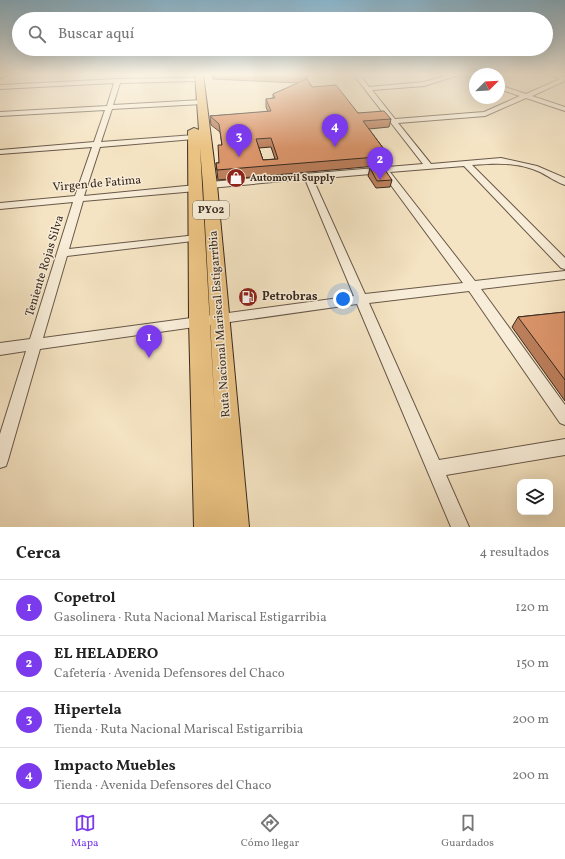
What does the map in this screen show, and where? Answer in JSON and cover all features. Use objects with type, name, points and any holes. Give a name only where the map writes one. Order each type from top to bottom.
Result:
[{"type":"highway","name":"Ruta Nacional Mariscal Estigarribia","points":[[198,99],[209,320],[208,527]]},
{"type":"highway","name":"Ruta Nacional Mariscal Estigarribia","points":[[198,102],[194,137],[203,186],[197,238],[209,320],[235,527]]},
{"type":"street","name":"Teniente Rojas Silva","points":[[0,460],[79,198],[113,99]]},
{"type":"street","points":[[375,99],[429,166]]},
{"type":"street","points":[[392,121],[485,114],[522,99]]},
{"type":"street","points":[[531,99],[565,109]]},
{"type":"street","points":[[0,114],[198,102]]},
{"type":"street","points":[[0,152],[194,137]]},
{"type":"street","name":"Virgen de Fatima","points":[[0,206],[308,176],[501,160],[516,161],[529,165],[561,180]]},
{"type":"street","points":[[466,163],[563,259]]},
{"type":"street","points":[[384,170],[472,286],[565,418]]},
{"type":"street","points":[[561,180],[565,172]]},
{"type":"street","points":[[308,176],[460,527]]},
{"type":"street","points":[[62,253],[197,238]]},
{"type":"street","points":[[0,349],[361,298],[565,275]]},
{"type":"street","points":[[435,469],[565,447]]},
{"type":"building","points":[[266,99],[347,99],[358,113],[384,111],[391,119],[363,121],[389,156],[217,170],[216,163],[219,163],[218,145],[222,145],[219,124],[210,116],[271,111]],"holes":[[[271,138],[278,159],[263,160],[256,139]]]},
{"type":"building","points":[[383,167],[392,180],[377,181],[370,168]]},
{"type":"building","points":[[565,312],[565,380],[518,317]]},
{"type":"place","name":"Impacto Muebles","points":[[335,147]]},
{"type":"place","name":"Hipertela","points":[[239,157]]},
{"type":"place","name":"Automovil Supply","points":[[236,178]]},
{"type":"place","name":"EL HELADERO","points":[[380,180]]},
{"type":"place","name":"Petrobras","points":[[248,297]]},
{"type":"place","name":"Copetrol","points":[[149,358]]}]
